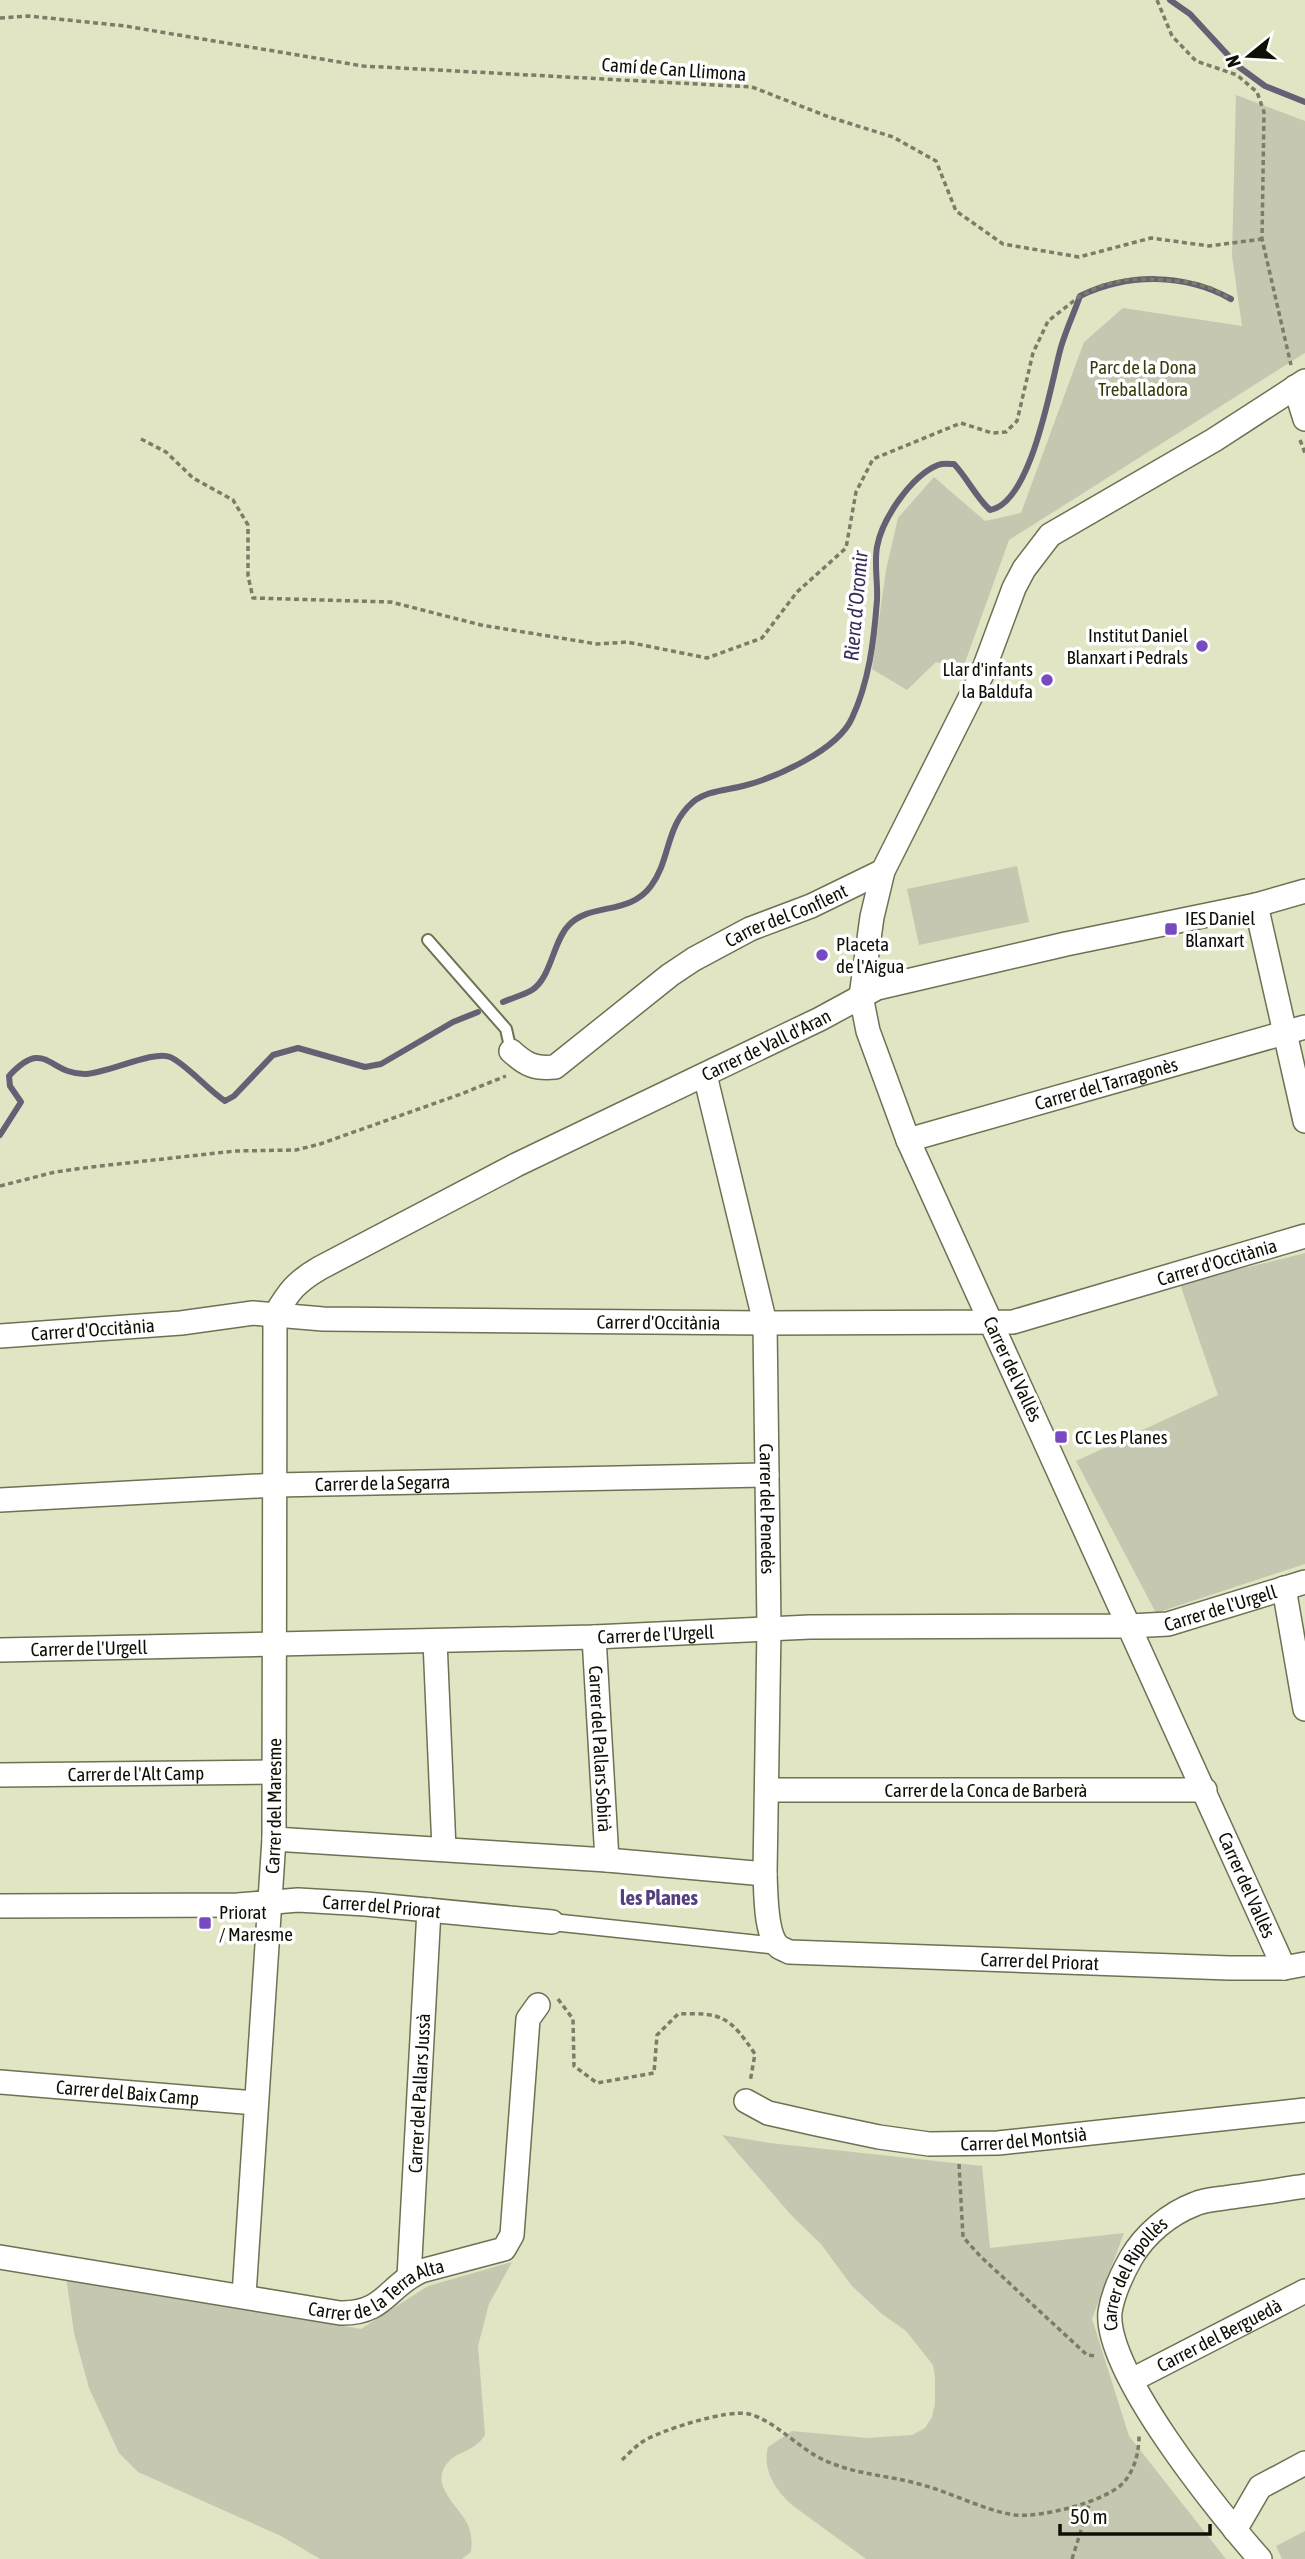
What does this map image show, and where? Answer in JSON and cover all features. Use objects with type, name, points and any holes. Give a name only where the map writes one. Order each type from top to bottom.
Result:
[{"type":"street","points":[[883,871],[982,674],[1014,588],[1024,569],[1050,536],[1214,440],[1300,384],[1305,419]]},
{"type":"street","name":"Carrer del Vallès","points":[[883,871],[872,917],[861,996],[868,1031],[908,1140],[1205,1790],[1294,1966]]},
{"type":"street","name":"Carrer del Conflent","points":[[519,1058],[541,1068],[555,1067],[694,959],[750,929],[846,891],[883,871]]},
{"type":"street","name":"Carrer de Vall d'Aran","points":[[275,1315],[290,1289],[320,1268],[516,1165],[890,984],[1256,905],[1305,891]]},
{"type":"street","points":[[1256,905],[1295,1030],[1305,1121]]},
{"type":"street","name":"Carrer del Tarragonès","points":[[908,1140],[1295,1030]]},
{"type":"street","name":"Carrer del Penedès","points":[[705,1075],[765,1323],[769,1628],[765,1874],[766,1910],[778,1946]]},
{"type":"street","name":"Carrer d'Occitània","points":[[0,1336],[181,1323],[253,1313],[323,1319],[992,1324],[1029,1318],[1305,1236]]},
{"type":"street","name":"Carrer del Maresme","points":[[244,2295],[274,1839],[275,1315]]},
{"type":"street","name":"Carrer de la Segarra","points":[[0,1500],[276,1485],[767,1475]]},
{"type":"street","points":[[1294,1585],[1305,1709]]},
{"type":"street","name":"Carrer de l'Urgell","points":[[0,1650],[594,1637],[769,1628],[1130,1626],[1168,1624],[1294,1585]]},
{"type":"street","name":"Carrer del Pallars Sobirà","points":[[594,1637],[607,1860]]},
{"type":"street","points":[[435,1641],[444,1849]]},
{"type":"street","name":"Carrer de l'Alt Camp","points":[[0,1775],[274,1772]]},
{"type":"street","name":"Carrer de la Conca de Barberà","points":[[767,1790],[1205,1790]]},
{"type":"street","points":[[274,1839],[607,1860],[765,1874]]},
{"type":"street","name":"Carrer del Priorat","points":[[0,1906],[238,1905],[298,1900],[552,1922]]},
{"type":"street","name":"Carrer del Pallars Jussà","points":[[409,2277],[429,1910]]},
{"type":"street","points":[[552,1922],[778,1946]]},
{"type":"street","name":"Carrer del Priorat","points":[[778,1946],[789,1952],[1294,1966]]},
{"type":"street","name":"Carrer de la Terra Alta","points":[[0,2257],[353,2313],[379,2304],[409,2277],[504,2249],[512,2235],[528,2019],[547,2001]]},
{"type":"street","name":"Carrer del Baix Camp","points":[[0,2082],[256,2103]]},
{"type":"street","name":"Carrer del Montsià","points":[[747,2101],[768,2113],[879,2137],[929,2144],[1054,2138],[1305,2110]]},
{"type":"street","name":"Carrer del Ripollès","points":[[1260,2559],[1187,2470],[1146,2404],[1119,2353],[1110,2314],[1120,2279],[1137,2247],[1168,2217],[1197,2203],[1305,2186]]},
{"type":"street","name":"Carrer del Berguedà","points":[[1132,2380],[1305,2291]]},
{"type":"street","points":[[1235,2530],[1260,2487],[1305,2463]]},
{"type":"lane","points":[[429,940],[506,1029],[519,1058]]},
{"type":"path","points":[[1157,0],[1172,36],[1196,61],[1237,75],[1257,92],[1264,112],[1262,239],[1300,384]]},
{"type":"path","name":"Camí de Can Llimona","points":[[0,18],[28,16],[125,26],[363,66],[752,87],[829,117],[893,137],[936,161],[956,211],[1003,244],[1079,257],[1152,239],[1209,246],[1262,239]]},
{"type":"path","points":[[141,439],[166,452],[193,478],[233,500],[248,525],[248,576],[253,598],[391,602],[481,625],[597,644],[627,642],[707,658],[762,638],[797,592],[845,548],[856,492],[873,459],[961,423],[992,433],[1006,432],[1017,421],[1032,353],[1048,321],[1080,296],[1103,285],[1149,279],[1189,282],[1211,288],[1231,299]]},
{"type":"path","points":[[0,1186],[55,1172],[91,1167],[235,1151],[296,1150],[320,1144],[491,1083],[519,1058]]},
{"type":"path","points":[[547,2001],[573,2019],[574,2066],[597,2084],[654,2073],[657,2035],[678,2014],[710,2012],[738,2028],[755,2054],[747,2101]]},
{"type":"path","points":[[960,2144],[963,2237],[1087,2355],[1100,2357],[1119,2353]]},
{"type":"path","points":[[622,2460],[639,2443],[671,2429],[708,2419],[748,2414],[764,2421],[813,2454],[845,2469],[920,2484],[1016,2515],[1040,2515],[1090,2502],[1124,2483],[1134,2466],[1139,2448],[1139,2424],[1146,2404]]},
{"type":"path","points":[[1072,2559],[1090,2502]]},
{"type":"green space","name":"Parc de la Dona Treballadora","points":[[1236,95],[1305,121],[1305,353],[1009,540],[963,668],[936,662],[907,690],[872,669],[886,570],[898,518],[934,477],[985,521],[1021,513],[1084,342],[1123,308],[1242,326],[1232,256]]},
{"type":"green space","points":[[1017,866],[1029,922],[919,945],[907,889]]},
{"type":"green space","points":[[1305,1253],[1305,1564],[1156,1613],[1076,1461],[1218,1395],[1180,1284]]},
{"type":"green space","points":[[722,2135],[770,2143],[982,2166],[990,2248],[1124,2233],[1092,2319],[1129,2436],[1226,2559],[866,2559],[792,2505],[771,2479],[767,2463],[768,2447],[792,2431],[867,2438],[912,2435],[925,2428],[932,2417],[935,2404],[933,2365],[906,2331],[882,2314],[851,2285],[821,2244],[792,2216]]},
{"type":"green space","points":[[512,2262],[489,2304],[478,2346],[485,2435],[475,2446],[448,2462],[442,2476],[445,2491],[465,2519],[470,2532],[471,2552],[462,2559],[320,2559],[281,2536],[138,2472],[119,2453],[89,2388],[74,2333],[66,2277],[361,2329],[428,2286]]},
{"type":"green space","points":[[1305,2531],[1305,2559],[1282,2559],[1276,2546]]},
{"type":"waterway","points":[[1170,0],[1190,14],[1239,67],[1265,86],[1305,102]]},
{"type":"waterway","name":"Riera d'Oromir","points":[[503,1002],[529,992],[544,977],[568,926],[587,914],[632,902],[651,886],[662,865],[677,821],[698,798],[756,782],[788,769],[820,751],[845,730],[858,704],[867,675],[877,600],[877,547],[891,512],[908,488],[928,471],[944,464],[954,464],[990,510],[1005,502],[1017,486],[1038,439],[1061,347],[1080,296],[1117,283],[1156,279],[1194,284],[1231,299]]},
{"type":"waterway","name":"Riera d'Oromir","points":[[0,1135],[21,1102],[10,1086],[9,1076],[21,1064],[31,1059],[40,1058],[73,1073],[86,1074],[142,1059],[170,1057],[225,1101],[234,1096],[273,1055],[298,1048],[365,1067],[381,1064],[453,1022],[478,1012]]},
{"type":"place","name":"Institut Daniel Blanxart i Pedrals","points":[[1202,646]]},
{"type":"place","name":"Llar d'infants la Baldufa","points":[[1047,680]]},
{"type":"place","name":"IES Daniel Blanxart","points":[[1171,929]]},
{"type":"place","name":"Placeta de l'Aigua","points":[[822,955]]},
{"type":"place","name":"CC Les Planes","points":[[1061,1437]]},
{"type":"place","name":"Priorat / Maresme","points":[[205,1923]]},
{"type":"district","name":"les Planes","points":[[659,1898]]}]
